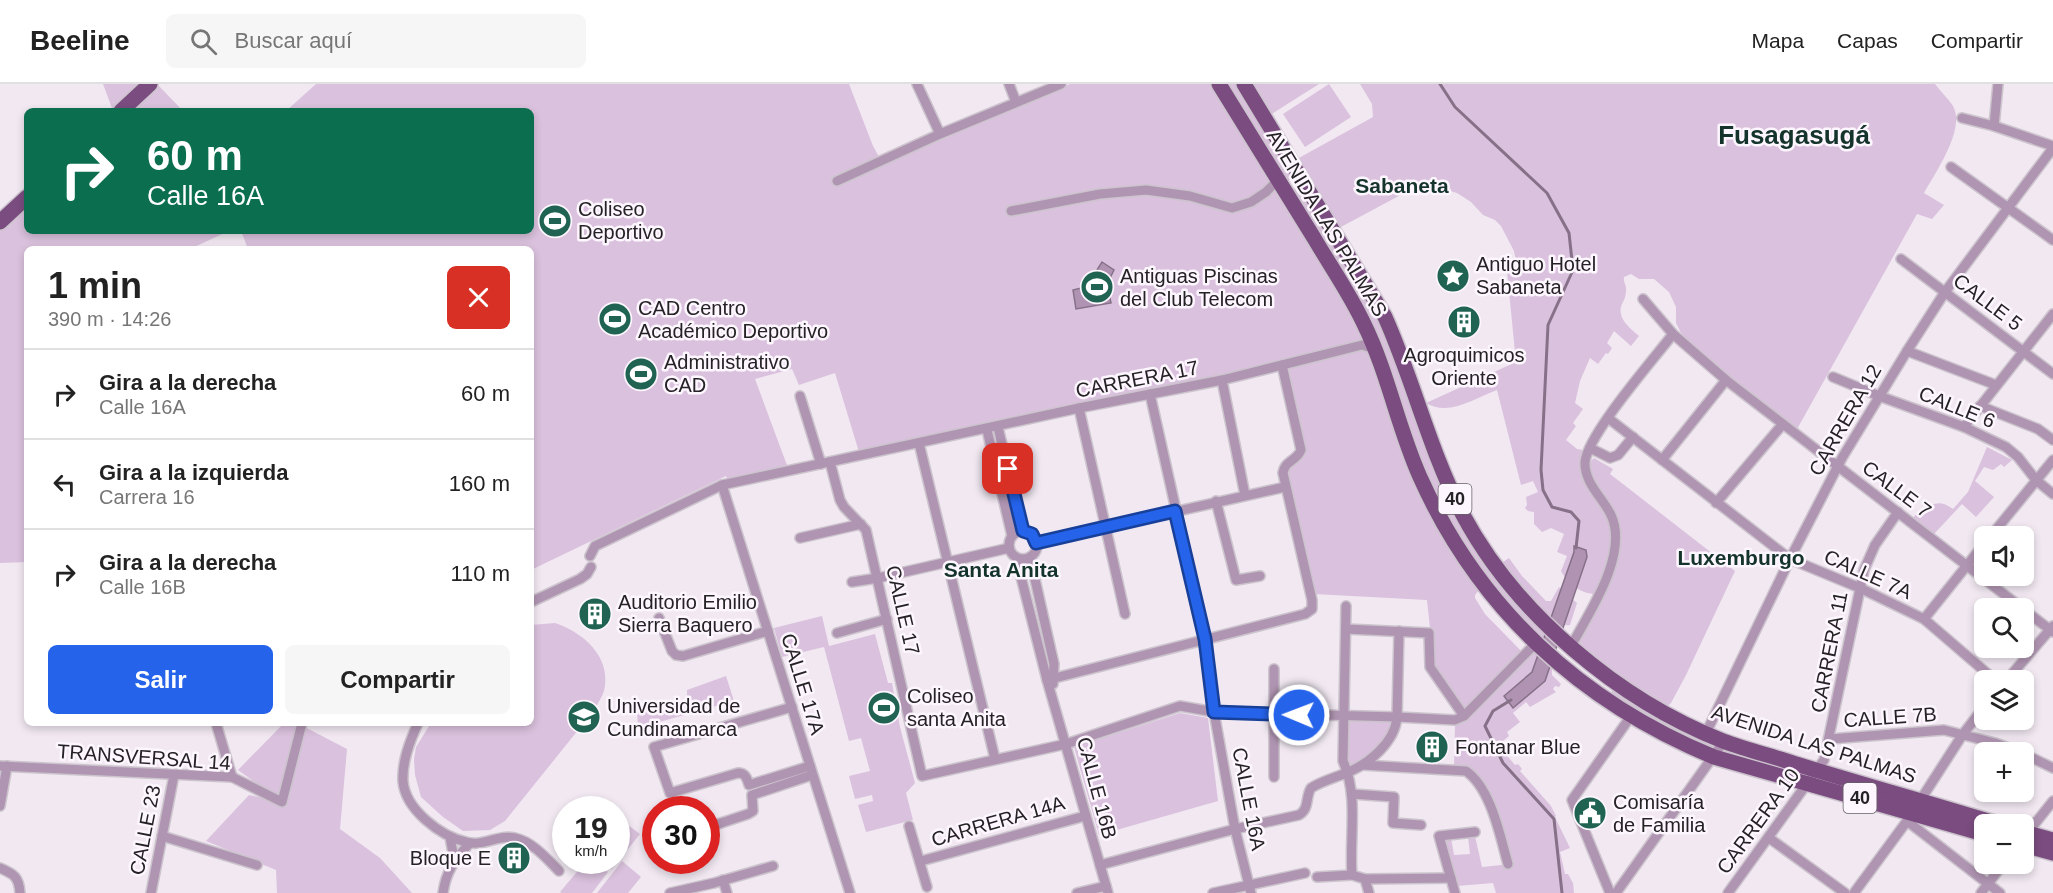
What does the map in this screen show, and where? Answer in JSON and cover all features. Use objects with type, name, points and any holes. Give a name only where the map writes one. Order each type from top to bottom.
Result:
[{"type":"main road","points":[[124,108],[150,84]]},
{"type":"main road","name":"AVENIDA LAS PALMAS","points":[[1219,84],[1350,299],[1411,454],[1435,508],[1456,546],[1506,614],[1565,670],[1631,716],[1672,738],[1714,757],[1913,811],[1974,831]]},
{"type":"main road","name":"AVENIDA LAS PALMAS","points":[[1244,84],[1385,316],[1438,459],[1455,498],[1474,535],[1496,567],[1523,599],[1570,646],[1616,682],[1666,714],[1724,741],[1817,771],[1913,811],[1974,821]]},
{"type":"main road","points":[[1281,185],[1302,177]]},
{"type":"main road","points":[[0,222],[24,200]]},
{"type":"main road","name":"40","points":[[1435,508],[1455,498]]},
{"type":"main road","points":[[1603,698],[1616,682]]},
{"type":"main road","points":[[2034,838],[2053,840]]},
{"type":"main road","points":[[2034,842],[2053,853]]},
{"type":"street","points":[[917,84],[940,134]]},
{"type":"street","points":[[1009,84],[1016,102]]},
{"type":"street","points":[[837,181],[940,134],[1060,84]]},
{"type":"street","points":[[1994,126],[1998,84]]},
{"type":"street","points":[[1962,118],[1994,126],[2053,147]]},
{"type":"street","name":"CARRERA 12","points":[[1706,733],[1837,466],[1945,292],[2053,147]]},
{"type":"street","points":[[1951,166],[2053,240]]},
{"type":"street","points":[[1011,211],[1100,194],[1146,190],[1190,196],[1232,208],[1251,202],[1281,185]]},
{"type":"street","name":"CALLE 5","points":[[1901,259],[2053,374]]},
{"type":"street","name":"CALLE 7","points":[[1643,299],[1673,334],[1726,380],[2052,629]]},
{"type":"street","points":[[1964,427],[2053,314]]},
{"type":"street","points":[[1570,646],[1598,596],[1616,551],[1617,531],[1611,515],[1588,479],[1586,463],[1590,447],[1608,418],[1673,334]]},
{"type":"street","name":"CARRERA 17","points":[[590,556],[595,546],[722,485],[987,430],[1079,408],[1222,380],[1368,343]]},
{"type":"street","points":[[1907,351],[1996,385]]},
{"type":"street","points":[[1051,680],[1305,614],[1312,609],[1312,600],[1283,473],[1284,466],[1298,456],[1301,450],[1282,366]]},
{"type":"street","name":"CALLE 6","points":[[1833,377],[1964,427],[2006,447],[2018,457],[2036,480],[2053,494]]},
{"type":"street","points":[[1222,380],[1245,495]]},
{"type":"street","points":[[1662,460],[1726,380]]},
{"type":"street","name":"CALLE 16A","points":[[1150,394],[1205,639],[1214,712],[1235,829],[1250,888]]},
{"type":"street","name":"CALLE 17","points":[[800,396],[840,500],[866,530],[922,776],[995,759]]},
{"type":"street","points":[[1980,406],[2038,429],[2053,440]]},
{"type":"street","points":[[1079,408],[1125,614]]},
{"type":"street","name":"CALLE 7A","points":[[1608,418],[1790,559],[1860,588],[1924,619],[1983,670]]},
{"type":"street","points":[[1716,503],[1782,425]]},
{"type":"street","points":[[998,427],[1023,531]]},
{"type":"street","points":[[987,430],[1012,536],[1009,548]]},
{"type":"street","points":[[1590,447],[1610,458],[1618,455],[1633,437]]},
{"type":"street","points":[[919,443],[995,759],[1066,744],[1180,706],[1214,712],[1459,718],[1536,643]]},
{"type":"street","points":[[1999,526],[2053,460]]},
{"type":"street","name":"CALLE 17A","points":[[722,485],[850,893]]},
{"type":"street","points":[[1036,543],[1285,487]]},
{"type":"street","points":[[1216,501],[1236,580],[1260,576]]},
{"type":"street","name":"CARRERA 11","points":[[1817,771],[1824,760],[1830,739],[1864,570],[1875,545],[1898,512]]},
{"type":"street","points":[[800,538],[861,524]]},
{"type":"street","points":[[1009,548],[1016,557],[1023,559],[1035,552],[1036,543],[1032,534],[1023,531],[1012,536]]},
{"type":"street","points":[[852,582],[1009,548]]},
{"type":"street","points":[[1924,619],[1974,556]]},
{"type":"street","name":"CALLE 16B","points":[[1016,557],[1051,680]]},
{"type":"street","name":"CALLE 16B","points":[[1030,557],[1054,664],[1051,692],[1107,890]]},
{"type":"street","points":[[534,601],[580,579],[591,567]]},
{"type":"street","points":[[1346,606],[1343,761],[1348,772],[1352,794],[1352,875]]},
{"type":"street","points":[[659,618],[676,656],[683,656],[768,631]]},
{"type":"street","points":[[837,633],[887,619]]},
{"type":"street","points":[[1346,629],[1429,633],[1430,667],[1459,718]]},
{"type":"street","points":[[2016,670],[2052,629]]},
{"type":"street","points":[[1100,865],[1235,829],[1299,815],[1307,806],[1311,788],[1362,765],[1391,739],[1397,717],[1399,631]]},
{"type":"street","points":[[1274,669],[1276,714],[1274,777]]},
{"type":"street","points":[[792,707],[654,747],[670,793],[738,772],[746,776],[749,785],[811,770]]},
{"type":"street","points":[[1610,893],[1572,800],[1631,716]]},
{"type":"street","points":[[1854,893],[1974,720]]},
{"type":"street","points":[[217,726],[232,777]]},
{"type":"street","name":"TRANSVERSAL 14","points":[[4,766],[232,777],[282,802],[301,726]]},
{"type":"street","points":[[417,726],[405,761],[403,781],[406,795],[422,817],[450,837],[470,843],[484,844],[503,837],[525,841],[552,865]]},
{"type":"street","name":"CALLE 7B","points":[[1830,739],[1944,730],[1988,742]]},
{"type":"street","points":[[1616,893],[1724,741]]},
{"type":"street","name":"CALLE 7B","points":[[2034,758],[2053,768]]},
{"type":"street","points":[[1362,765],[1467,771],[1480,785],[1494,817],[1508,864]]},
{"type":"street","points":[[0,806],[4,766]]},
{"type":"street","points":[[720,823],[753,811],[752,795],[811,770]]},
{"type":"street","name":"CARRERA 10","points":[[1728,893],[1817,771]]},
{"type":"street","name":"CALLE 23","points":[[152,893],[174,775]]},
{"type":"street","points":[[1352,794],[1394,797],[1393,823],[1421,825]]},
{"type":"street","points":[[2034,825],[2053,801]]},
{"type":"street","points":[[1913,811],[2000,893]]},
{"type":"street","name":"CARRERA 14A","points":[[921,861],[1085,816]]},
{"type":"street","points":[[909,826],[927,887]]},
{"type":"street","points":[[1455,893],[1439,837],[1475,832]]},
{"type":"street","points":[[162,836],[257,865]]},
{"type":"street","points":[[450,837],[454,859]]},
{"type":"street","points":[[1768,838],[1845,893]]},
{"type":"street","points":[[443,893],[446,876],[454,859],[470,843]]},
{"type":"street","points":[[670,893],[773,866]]},
{"type":"street","points":[[0,868],[14,874],[20,881],[20,893]]},
{"type":"street","points":[[1213,893],[1250,888],[1305,873]]},
{"type":"street","points":[[1981,893],[1996,874]]},
{"type":"street","points":[[1317,877],[1352,875],[1365,879],[1451,878]]},
{"type":"street","points":[[1365,879],[1370,893]]},
{"type":"street","points":[[718,893],[719,882]]},
{"type":"street","points":[[719,882],[727,893]]},
{"type":"street","points":[[1077,893],[1107,890]]},
{"type":"shaded area","points":[[103,84],[142,84],[116,108],[112,108]]},
{"type":"shaded area","points":[[157,84],[180,108],[131,108]]},
{"type":"shaded area","points":[[316,84],[849,84],[873,146],[883,164],[1070,84],[1213,84],[1345,300],[1364,338],[1361,342],[1221,377],[859,452],[835,373],[799,385],[792,369],[755,379],[788,468],[728,480],[726,476],[534,569],[534,246],[247,246],[242,234],[534,234],[534,108],[289,108]]},
{"type":"shaded area","points":[[1225,84],[1239,84],[1293,178],[1291,180],[1286,180]]},
{"type":"shaded area","points":[[1251,84],[1319,84],[1270,115]]},
{"type":"shaded area","points":[[1329,84],[1351,117],[1305,147],[1283,114]]},
{"type":"shaded area","points":[[1360,84],[1935,84],[1953,106],[1956,126],[1948,151],[1924,193],[1944,205],[1932,219],[1917,214],[1796,431],[1727,377],[1681,333],[1676,323],[1676,307],[1669,292],[1654,279],[1639,279],[1631,274],[1624,277],[1626,293],[1621,309],[1622,318],[1639,336],[1631,346],[1614,331],[1607,343],[1612,348],[1608,354],[1606,353],[1598,364],[1590,358],[1580,381],[1575,403],[1583,409],[1573,423],[1576,426],[1566,440],[1577,449],[1584,450],[1582,463],[1608,515],[1613,533],[1613,550],[1596,594],[1576,587],[1561,571],[1567,556],[1557,552],[1564,534],[1551,528],[1542,532],[1534,524],[1534,512],[1525,508],[1526,497],[1538,492],[1533,481],[1521,485],[1497,390],[1453,407],[1435,407],[1426,403],[1516,362],[1507,271],[1517,265],[1514,251],[1501,226],[1495,220],[1483,215],[1471,202],[1457,193],[1423,183],[1339,228],[1297,159],[1373,117],[1372,104]]},
{"type":"shaded area","points":[[1295,187],[1301,187],[1381,319],[1446,496],[1443,500],[1438,499],[1293,190]]},
{"type":"shaded area","points":[[24,208],[24,234],[222,234],[196,246],[24,246],[24,562],[0,563],[0,229]]},
{"type":"shaded area","name":"Antiguas Piscinas del Club Telecom","points":[[1102,262],[1114,270],[1107,284],[1111,303],[1076,309],[1073,290],[1101,283],[1102,279],[1095,273]]},
{"type":"shaded area","points":[[1367,349],[1480,589],[1475,598],[1485,614],[1522,652],[1464,710],[1434,666],[1427,600],[1314,594],[1289,487],[1287,469],[1298,461],[1286,368]]},
{"type":"shaded area","points":[[1987,447],[2012,460],[2004,467],[2001,464],[1993,470],[1984,467],[1975,481],[1994,497],[1976,517],[1962,504],[1934,534],[1913,518],[1922,509],[1931,505],[1940,503],[1953,509],[1968,492]]},
{"type":"shaded area","points":[[1594,458],[1613,469],[1610,474],[1735,571],[1686,675],[1667,707],[1618,677],[1576,644],[1605,590],[1619,546],[1617,525],[1590,473],[1590,465]]},
{"type":"shaded area","points":[[1446,506],[1453,508],[1546,631],[1542,642],[1510,611],[1460,543],[1444,509]]},
{"type":"shaded area","points":[[1574,546],[1586,550],[1587,557],[1545,681],[1513,708],[1504,696],[1532,672],[1574,552]]},
{"type":"shaded area","points":[[1509,558],[1522,576],[1546,601],[1551,601],[1559,587],[1577,603],[1570,625],[1553,620],[1533,602],[1500,564]]},
{"type":"shaded area","points":[[822,616],[829,646],[875,634],[888,683],[892,683],[900,727],[915,783],[906,793],[913,820],[866,832],[858,805],[873,801],[872,795],[855,799],[849,776],[870,771],[861,738],[849,741],[824,647],[782,657],[774,628]]},
{"type":"shaded area","points":[[555,623],[566,627],[585,640],[600,657],[604,667],[604,691],[595,709],[505,821],[490,830],[463,831],[421,797],[415,775],[416,747],[429,726],[534,726],[534,625]]},
{"type":"shaded area","points":[[1534,649],[1552,668],[1552,675],[1561,684],[1553,689],[1556,692],[1530,707],[1526,702],[1513,713],[1520,722],[1507,732],[1509,736],[1498,745],[1515,765],[1518,764],[1522,769],[1520,771],[1551,806],[1570,848],[1560,852],[1565,874],[1568,874],[1573,883],[1574,893],[1496,893],[1493,883],[1457,886],[1443,839],[1451,838],[1454,855],[1470,854],[1468,837],[1475,836],[1482,867],[1511,864],[1483,783],[1471,771],[1454,767],[1455,724]]},
{"type":"shaded area","points":[[726,676],[734,701],[638,728],[637,710],[687,700],[687,690]]},
{"type":"shaded area","points":[[1617,690],[1716,745],[1713,750],[1674,733],[1611,696],[1612,691]]},
{"type":"shaded area","points":[[1180,713],[1208,718],[1218,801],[1099,835],[1074,747]]},
{"type":"shaded area","points":[[1347,718],[1395,718],[1388,738],[1363,761],[1349,769],[1345,761]]},
{"type":"shaded area","points":[[281,726],[303,726],[347,749],[340,829],[380,858],[412,893],[277,893],[276,870],[206,841],[249,795],[276,801],[277,798],[238,770]]},
{"type":"shaded area","points":[[630,826],[640,834],[630,846]]},
{"type":"shaded area","points":[[630,868],[641,877],[628,893],[597,893],[612,874],[630,874]]},
{"type":"shaded area","points":[[575,874],[606,874],[592,893],[560,892]]},
{"type":"waterway","points":[[1440,84],[1455,107],[1547,193],[1569,233],[1573,270],[1548,325],[1541,470],[1543,490],[1552,507],[1571,512],[1579,521],[1576,548]]},
{"type":"waterway","points":[[1511,700],[1493,711],[1485,726],[1503,763],[1554,819],[1562,893]]},
{"type":"place","name":"Coliseo Deportivo","points":[[555,221]]},
{"type":"place","name":"Antiguo Hotel Sabaneta","points":[[1453,276]]},
{"type":"place","name":"Antiguas Piscinas del Club Telecom","points":[[1097,287]]},
{"type":"place","name":"CAD Centro Académico Deportivo","points":[[615,319]]},
{"type":"place","name":"Agroquimicos Oriente","points":[[1464,322]]},
{"type":"place","name":"Administrativo CAD","points":[[641,374]]},
{"type":"place","name":"Auditorio Emilio Sierra Baquero","points":[[595,614]]},
{"type":"place","name":"Coliseo santa Anita","points":[[884,708]]},
{"type":"place","name":"Universidad de Cundinamarca","points":[[584,717]]},
{"type":"place","name":"Fontanar Blue","points":[[1432,747]]},
{"type":"place","name":"Comisaría de Familia","points":[[1590,813]]},
{"type":"place","name":"Bloque E","points":[[514,858]]},
{"type":"district","name":"Fusagasugá","points":[[1794,135]]},
{"type":"district","name":"Sabaneta","points":[[1402,185]]},
{"type":"district","name":"Luxemburgo","points":[[1741,557]]},
{"type":"district","name":"Santa Anita","points":[[1001,569]]},
{"type":"route","points":[[1008,469],[1023,531],[1032,534],[1036,543],[1175,511],[1205,639],[1214,712],[1299,715]]}]
